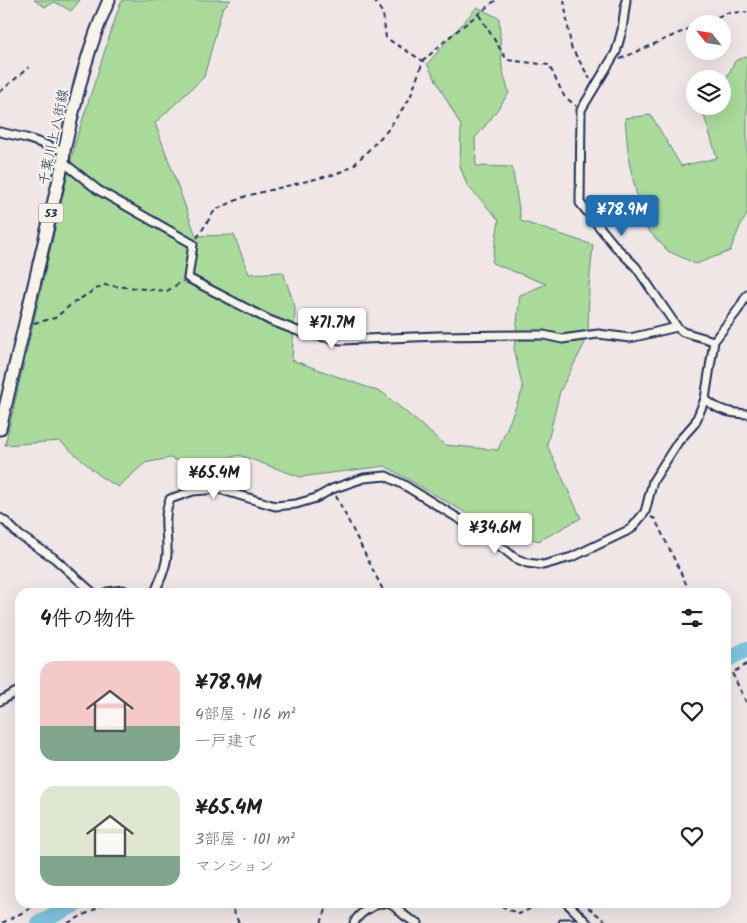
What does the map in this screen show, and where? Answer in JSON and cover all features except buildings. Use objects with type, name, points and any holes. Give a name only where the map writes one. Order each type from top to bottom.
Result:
[{"type":"main road","name":"千葉川上八街線","points":[[0,429],[87,56],[109,0]]},
{"type":"street","points":[[626,0],[622,30],[616,52],[582,110],[580,203],[615,246],[636,267],[677,327],[683,332],[714,340]]},
{"type":"street","points":[[0,132],[26,138],[64,156],[98,190],[193,244],[188,278],[269,320],[304,333],[341,340],[534,335],[562,339],[598,334],[630,338],[677,327]]},
{"type":"street","points":[[156,588],[164,570],[167,555],[165,517],[170,499],[193,490],[219,489],[275,506],[296,504],[316,498],[332,489],[364,478],[386,476],[487,536],[515,558],[527,563],[543,565],[572,557],[631,529],[645,512],[653,481],[678,442],[695,423],[705,399],[714,340],[738,310],[747,295]]},
{"type":"street","points":[[705,399],[717,408],[727,412],[747,414]]},
{"type":"street","points":[[0,518],[19,534],[54,558],[88,588]]},
{"type":"street","points":[[0,701],[15,693]]},
{"type":"street","points":[[354,923],[360,914],[371,908]]},
{"type":"street","points":[[396,908],[418,923]]},
{"type":"street","points":[[572,908],[587,923]]},
{"type":"street","points":[[563,923],[576,923]]},
{"type":"path","points":[[374,0],[384,14],[386,38],[423,61]]},
{"type":"path","points":[[193,244],[215,210],[246,196],[336,174],[353,166],[387,131],[410,98],[423,61],[496,0]]},
{"type":"path","points":[[564,0],[570,47],[595,87]]},
{"type":"path","points":[[722,15],[747,12]]},
{"type":"path","points":[[479,14],[507,60],[549,65],[564,96],[582,110]]},
{"type":"path","points":[[609,64],[686,30]]},
{"type":"path","points":[[0,92],[29,68]]},
{"type":"path","points":[[24,322],[33,323],[55,318],[103,285],[167,291],[188,278]]},
{"type":"path","points":[[332,489],[382,588]]},
{"type":"path","points":[[645,512],[654,519],[688,588]]},
{"type":"path","points":[[747,664],[732,673],[747,704]]},
{"type":"path","points":[[2,923],[31,908]]},
{"type":"path","points":[[68,923],[97,908]]},
{"type":"path","points":[[232,908],[239,923]]},
{"type":"path","points":[[321,923],[327,908]]},
{"type":"path","points":[[506,908],[519,914],[532,908]]},
{"type":"path","points":[[589,908],[608,923]]},
{"type":"green space","points":[[34,0],[80,0],[71,11],[55,2],[45,7]]},
{"type":"green space","points":[[123,0],[231,0],[222,9],[204,77],[155,123],[196,236],[234,235],[249,274],[283,272],[295,307],[292,360],[383,393],[445,445],[498,450],[523,389],[514,349],[520,295],[546,284],[492,263],[499,220],[467,185],[460,166],[461,126],[427,64],[477,7],[499,18],[502,68],[509,93],[475,138],[476,166],[512,167],[521,221],[593,245],[589,286],[588,337],[560,391],[547,445],[581,518],[539,541],[485,524],[385,466],[300,477],[239,455],[196,467],[170,458],[145,463],[118,487],[101,477],[60,441],[5,445],[75,143],[120,4]]},
{"type":"green space","points":[[747,56],[747,215],[741,224],[730,251],[696,264],[668,251],[644,226],[629,162],[625,118],[651,115],[681,166],[717,158],[704,115],[731,115],[730,70],[735,61]]},
{"type":"waterway","points":[[731,657],[747,649]]},
{"type":"waterway","points":[[38,923],[68,908]]}]
